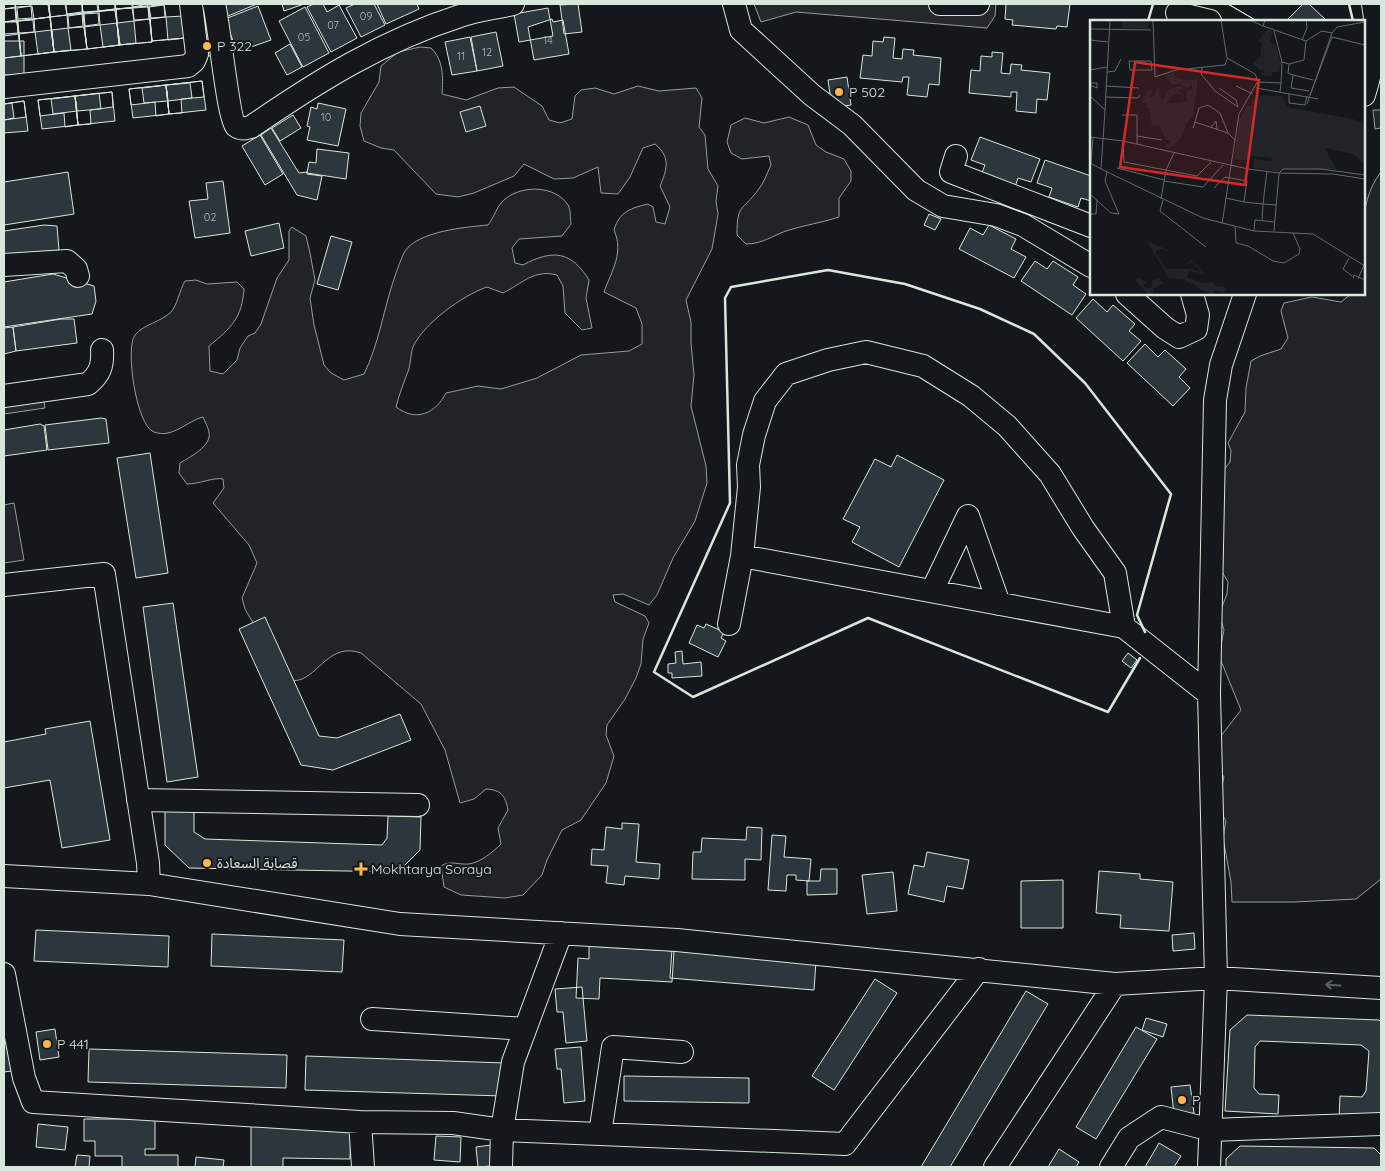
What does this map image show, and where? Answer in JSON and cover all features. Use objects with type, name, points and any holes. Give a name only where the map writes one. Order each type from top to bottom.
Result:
[{"type":"street","points":[[4,87],[184,67],[194,61],[197,54],[190,4]]},
{"type":"street","points":[[214,4],[233,121],[237,127],[251,127],[312,85],[351,62],[396,41],[461,15],[513,4]]},
{"type":"street","points":[[940,4],[978,4]]},
{"type":"street","points":[[1365,92],[1372,68],[1379,26],[1373,4]]},
{"type":"street","points":[[739,5],[741,30],[812,95],[852,125],[916,190],[943,206],[996,215],[1023,225],[1090,265]]},
{"type":"street","points":[[1177,13],[1206,20]]},
{"type":"street","points":[[194,61],[204,64],[224,62]]},
{"type":"street","points":[[1365,100],[1381,104]]},
{"type":"street","points":[[956,156],[951,172],[1090,226]]},
{"type":"street","points":[[4,265],[67,260],[76,269],[78,276]]},
{"type":"street","points":[[1128,295],[1165,328],[1179,337],[1196,329],[1198,315],[1192,295]]},
{"type":"street","points":[[1210,1153],[1216,978],[1208,694],[1215,400],[1221,365],[1245,295]]},
{"type":"street","points":[[4,396],[88,384],[97,376],[103,365],[102,350]]},
{"type":"street","points":[[729,624],[742,556],[749,487],[748,465],[754,435],[765,401],[786,374],[828,360],[866,352],[923,366],[971,396],[1007,426],[1050,474],[1083,528],[1115,573],[1124,626]]},
{"type":"street","points":[[932,591],[968,516],[999,604]]},
{"type":"street","points":[[742,556],[1124,626],[1208,694]]},
{"type":"street","points":[[4,585],[104,574],[148,863],[149,884]]},
{"type":"street","points":[[138,800],[418,805]]},
{"type":"street","points":[[4,876],[149,884],[400,924],[677,940],[1115,984],[1216,978],[1381,988]]},
{"type":"street","points":[[501,1167],[502,1130],[513,1062],[560,933]]},
{"type":"street","points":[[4,974],[24,1078],[33,1102],[360,1122],[453,1123],[502,1130],[845,1144],[979,969]]},
{"type":"street","points":[[995,1167],[1115,984]]},
{"type":"street","points":[[372,1019],[525,1029]]},
{"type":"street","points":[[600,1134],[613,1047],[682,1052]]},
{"type":"street","points":[[1110,1167],[1129,1138],[1161,1117],[1210,1153],[1381,1124]]},
{"type":"street","points":[[360,1122],[363,1167]]},
{"type":"shaded area","points":[[754,4],[996,4],[995,16],[987,28],[796,12],[761,22]]},
{"type":"shaded area","points":[[420,47],[431,48],[438,58],[442,75],[442,94],[466,100],[498,88],[514,87],[542,106],[549,120],[560,123],[572,119],[575,96],[581,90],[595,88],[614,94],[638,86],[659,91],[696,88],[702,98],[699,127],[705,135],[708,169],[718,186],[716,201],[718,214],[712,249],[686,300],[691,322],[694,375],[691,406],[706,466],[707,483],[695,521],[673,558],[657,595],[649,605],[623,594],[613,595],[615,602],[645,616],[649,623],[643,639],[641,664],[636,678],[625,699],[607,725],[606,735],[614,756],[606,783],[581,820],[562,830],[547,860],[542,875],[523,895],[505,898],[461,895],[444,887],[441,866],[448,863],[473,863],[487,856],[501,844],[498,828],[508,810],[502,794],[486,789],[474,799],[460,803],[445,750],[421,704],[361,653],[350,651],[333,655],[306,677],[287,681],[245,609],[242,598],[257,563],[249,545],[213,503],[224,488],[223,479],[187,484],[179,473],[180,463],[199,451],[207,442],[209,432],[203,417],[167,433],[154,432],[148,427],[137,402],[132,369],[132,342],[135,335],[143,328],[171,312],[185,281],[196,280],[207,284],[237,282],[244,289],[238,315],[229,328],[209,346],[210,371],[223,374],[237,360],[240,348],[248,336],[255,333],[261,324],[277,278],[289,260],[289,231],[292,227],[306,236],[310,253],[315,280],[310,298],[314,325],[324,365],[331,373],[344,380],[364,374],[378,338],[391,288],[405,251],[421,239],[444,231],[488,225],[505,199],[512,194],[529,189],[547,191],[562,198],[569,207],[571,224],[562,236],[519,239],[512,248],[515,263],[523,265],[552,255],[568,258],[575,263],[589,280],[586,298],[592,328],[582,330],[565,313],[563,286],[557,275],[535,275],[503,293],[487,287],[477,291],[445,311],[418,338],[413,347],[409,368],[396,407],[403,412],[411,414],[424,414],[431,411],[446,393],[478,386],[501,389],[537,378],[581,355],[629,351],[642,344],[642,324],[636,308],[604,292],[616,261],[618,246],[614,230],[622,215],[631,209],[648,204],[653,207],[656,222],[665,224],[670,207],[660,186],[666,169],[664,154],[655,144],[643,148],[630,177],[618,194],[601,193],[598,167],[573,178],[554,179],[524,164],[514,176],[474,193],[458,197],[436,194],[394,150],[381,148],[364,141],[360,126],[361,113],[379,82],[381,66],[398,52]]},
{"type":"shaded area","points":[[1373,110],[1381,110],[1381,128],[1375,129]]},
{"type":"shaded area","points":[[789,117],[808,125],[816,145],[826,152],[844,159],[851,171],[851,181],[839,198],[839,217],[786,231],[757,243],[746,244],[737,235],[739,212],[760,187],[771,165],[769,156],[742,159],[731,153],[727,142],[731,125],[745,118],[764,123]]},
{"type":"shaded area","points":[[1381,172],[1381,879],[1356,899],[1232,902],[1231,882],[1223,838],[1226,821],[1222,814],[1221,790],[1224,777],[1217,767],[1217,741],[1241,710],[1219,656],[1224,630],[1219,614],[1227,594],[1228,582],[1221,570],[1219,476],[1230,462],[1231,451],[1228,443],[1245,412],[1246,388],[1251,361],[1281,349],[1288,338],[1281,311],[1284,303],[1312,297],[1341,302],[1350,295],[1365,295],[1365,209],[1373,185]]},
{"type":"shaded area","points":[[41,379],[45,408],[4,414],[4,385]]},
{"type":"shaded area","points":[[14,503],[24,560],[4,563],[4,505]]},
{"type":"building","points":[[4,4],[15,4],[17,21],[4,22],[16,20],[15,8],[4,9]]},
{"type":"building","points":[[4,4],[15,4],[16,7],[4,9]]},
{"type":"building","points":[[15,4],[48,4],[50,17],[17,21]],"holes":[[[31,6],[32,18],[18,19],[17,8]]]},
{"type":"building","points":[[15,4],[48,4],[50,17],[34,19],[32,6],[16,7]]},
{"type":"building","points":[[49,4],[66,4],[67,14],[82,12],[82,4],[87,49],[54,52]],"holes":[[[82,14],[83,26],[69,28],[68,16]]]},
{"type":"building","points":[[49,4],[65,4],[67,15],[50,17]]},
{"type":"building","points":[[82,4],[83,12],[98,11],[97,4],[115,4],[115,9],[83,13]]},
{"type":"building","points":[[98,4],[115,4],[115,9],[99,11]]},
{"type":"building","points":[[115,4],[133,4],[133,7],[148,4],[148,6],[116,9]]},
{"type":"building","points":[[115,4],[132,4],[132,8],[116,9]]},
{"type":"building","points":[[164,4],[181,4],[185,38],[152,41],[150,19],[166,17]]},
{"type":"building","points":[[169,4],[181,4],[185,38],[152,41],[149,8],[151,18],[165,17],[164,5],[149,6]]},
{"type":"building","points":[[223,4],[257,4],[228,16]]},
{"type":"building","points":[[282,4],[304,4],[284,11]]},
{"type":"building","points":[[314,4],[323,4],[327,12],[339,5],[357,38],[331,52],[307,7]]},
{"type":"building","points":[[355,4],[374,4],[385,25],[361,37],[346,8]]},
{"type":"building","points":[[377,4],[417,4],[419,9],[386,24]]},
{"type":"building","points":[[578,4],[582,32],[564,34],[560,5]]},
{"type":"building","points":[[1006,4],[1070,4],[1067,27],[1057,26],[1056,29],[1012,25],[1013,20],[1005,19]]},
{"type":"building","points":[[1228,4],[1303,4],[1287,20],[1255,20]]},
{"type":"building","points":[[1228,4],[1309,4],[1326,20],[1255,20]]},
{"type":"building","points":[[148,6],[152,42],[119,45],[116,9]],"holes":[[[148,7],[149,19],[134,20],[133,8]]]},
{"type":"building","points":[[258,6],[271,40],[237,52],[225,19]]},
{"type":"building","points":[[305,7],[329,53],[303,67],[279,21]]},
{"type":"building","points":[[132,8],[134,21],[150,19],[152,42],[119,45],[116,9]]},
{"type":"building","points":[[548,8],[553,36],[519,42],[514,14]]},
{"type":"building","points":[[115,10],[120,45],[87,49],[83,13]],"holes":[[[98,13],[99,24],[85,26],[84,14]]]},
{"type":"building","points":[[115,10],[120,45],[87,49],[84,27],[100,25],[99,11]]},
{"type":"building","points":[[67,15],[68,28],[84,27],[87,49],[54,52],[50,17]]},
{"type":"building","points":[[183,16],[185,38],[168,40],[166,17]]},
{"type":"building","points":[[50,17],[54,52],[21,56],[17,21]],"holes":[[[33,20],[34,32],[19,33],[18,21]]]},
{"type":"building","points":[[50,17],[54,52],[21,56],[19,34],[35,32],[34,19]]},
{"type":"building","points":[[552,19],[553,22],[563,20],[569,54],[534,60],[528,27]]},
{"type":"building","points":[[17,21],[21,56],[4,58],[4,34],[18,33],[17,22],[4,22]]},
{"type":"building","points":[[134,21],[136,43],[119,45],[117,23]]},
{"type":"building","points":[[117,23],[120,45],[103,47],[100,25]]},
{"type":"building","points":[[68,28],[71,50],[54,52],[52,30]]},
{"type":"building","points":[[51,30],[54,52],[38,54],[35,32]]},
{"type":"building","points":[[496,32],[503,66],[477,71],[471,37]]},
{"type":"building","points":[[19,34],[21,56],[4,58],[4,36]]},
{"type":"building","name":"P 322","points":[[212,35],[215,55],[203,57],[200,37]]},
{"type":"building","points":[[470,37],[477,71],[452,75],[445,42]]},
{"type":"building","points":[[884,37],[895,38],[893,58],[902,59],[903,49],[914,50],[913,55],[941,58],[939,85],[929,84],[927,97],[907,95],[909,77],[903,77],[902,82],[860,78],[863,55],[872,56],[873,41],[883,42]]},
{"type":"building","points":[[4,41],[24,41],[24,75],[4,75]]},
{"type":"building","points":[[290,44],[302,67],[287,75],[275,53]]},
{"type":"building","points":[[992,52],[1003,53],[1001,73],[1010,74],[1011,64],[1022,65],[1021,70],[1050,73],[1047,100],[1037,99],[1036,113],[1016,111],[1017,92],[1011,92],[1011,97],[969,93],[971,70],[980,71],[981,56],[992,57]]},
{"type":"building","name":"P 502","points":[[847,77],[851,105],[832,108],[828,80]]},
{"type":"building","points":[[202,81],[204,97],[181,99],[182,113],[169,114],[166,85]]},
{"type":"building","points":[[202,81],[206,110],[169,114],[166,85]]},
{"type":"building","points":[[190,83],[192,98],[168,101],[166,85]]},
{"type":"building","points":[[166,85],[168,101],[144,103],[142,88]]},
{"type":"building","points":[[166,85],[169,114],[156,116],[155,102],[131,105],[129,89]]},
{"type":"building","points":[[166,85],[169,114],[133,118],[129,89]]},
{"type":"building","points":[[112,92],[113,107],[90,110],[91,124],[78,125],[75,96]]},
{"type":"building","points":[[112,92],[115,121],[78,125],[75,96]]},
{"type":"building","points":[[99,93],[101,109],[77,111],[75,96]]},
{"type":"building","points":[[75,96],[77,111],[53,114],[51,99]]},
{"type":"building","points":[[75,96],[78,125],[65,127],[64,113],[40,116],[38,100]]},
{"type":"building","points":[[75,96],[78,125],[42,129],[38,100]]},
{"type":"building","points":[[24,101],[26,117],[4,120],[4,104]]},
{"type":"building","points":[[24,101],[28,131],[4,133],[4,104]]},
{"type":"building","points":[[12,103],[14,118],[4,120],[4,104]]},
{"type":"building","points":[[318,103],[346,109],[338,146],[307,140],[310,127],[307,126],[311,107],[317,109]]},
{"type":"building","points":[[480,106],[486,126],[466,132],[460,112]]},
{"type":"building","points":[[293,115],[301,128],[280,141],[272,128]]},
{"type":"building","points":[[271,128],[299,173],[307,172],[307,174],[322,176],[317,200],[297,195],[261,135]]},
{"type":"building","points":[[260,135],[283,174],[265,185],[242,146]]},
{"type":"building","points":[[980,137],[1040,159],[1031,182],[1018,178],[1015,187],[981,175],[985,165],[971,160]]},
{"type":"building","points":[[317,149],[349,153],[346,179],[307,173],[309,162],[316,163]]},
{"type":"building","points":[[1045,160],[1090,176],[1090,201],[1081,198],[1078,207],[1049,197],[1052,188],[1037,183]]},
{"type":"building","points":[[68,172],[74,214],[4,225],[4,182]]},
{"type":"building","points":[[223,181],[230,233],[195,238],[189,201],[208,199],[206,183]]},
{"type":"building","points":[[929,214],[941,219],[935,230],[924,225]]},
{"type":"building","points":[[279,223],[284,248],[251,256],[245,231]]},
{"type":"building","points":[[44,225],[57,226],[59,250],[4,257],[4,231]]},
{"type":"building","points":[[989,225],[1016,239],[1011,249],[1026,257],[1014,278],[959,249],[970,228],[983,235]]},
{"type":"building","points":[[331,236],[352,242],[338,290],[317,284]]},
{"type":"building","points":[[1035,261],[1047,269],[1053,261],[1078,277],[1073,285],[1086,294],[1072,315],[1021,281]]},
{"type":"building","points":[[53,274],[94,286],[96,301],[92,314],[4,327],[4,282]]},
{"type":"building","points":[[1093,299],[1107,312],[1113,305],[1135,324],[1129,331],[1141,341],[1123,361],[1076,318]]},
{"type":"building","points":[[61,319],[74,319],[77,343],[16,351],[13,327]]},
{"type":"building","points":[[13,327],[16,351],[4,354],[4,328]]},
{"type":"building","points":[[1145,344],[1158,357],[1165,350],[1186,369],[1179,377],[1190,388],[1173,406],[1127,363]]},
{"type":"building","points":[[106,419],[109,443],[48,450],[45,425]]},
{"type":"building","points":[[40,424],[44,426],[47,450],[4,456],[4,430]]},
{"type":"building","points":[[150,453],[168,573],[136,578],[117,458]]},
{"type":"building","points":[[897,455],[944,480],[899,567],[852,542],[860,527],[843,519],[875,459],[891,467]]},
{"type":"building","points":[[173,603],[198,777],[167,782],[143,607]]},
{"type":"building","points":[[265,617],[319,736],[337,738],[400,714],[411,740],[333,770],[301,765],[239,629]]},
{"type":"building","points":[[706,624],[724,632],[721,638],[726,641],[718,657],[689,643],[697,625],[704,628]]},
{"type":"building","points":[[682,651],[683,664],[701,662],[702,676],[672,678],[672,673],[668,673],[668,664],[676,663],[675,652]]},
{"type":"building","points":[[1128,653],[1137,660],[1131,668],[1122,661]]},
{"type":"building","points":[[90,721],[110,840],[62,848],[50,780],[4,788],[4,742],[46,734],[45,729]]},
{"type":"building","points":[[165,810],[194,810],[194,832],[205,839],[382,845],[387,838],[388,816],[421,817],[420,850],[398,872],[189,868],[165,845]]},
{"type":"building","points":[[622,823],[639,824],[636,862],[660,864],[659,879],[625,876],[624,885],[606,883],[608,866],[591,865],[592,849],[604,850],[606,827],[622,829]]},
{"type":"building","points":[[747,827],[762,828],[761,860],[745,859],[745,880],[692,879],[693,852],[701,852],[702,838],[746,840]]},
{"type":"building","points":[[772,835],[786,836],[784,857],[811,859],[809,881],[796,880],[796,875],[787,875],[786,891],[768,890]]},
{"type":"building","points":[[927,852],[969,860],[963,889],[947,886],[944,902],[908,894],[914,865],[924,867]]},
{"type":"building","points":[[821,869],[837,869],[837,894],[807,895],[807,881],[820,881]]},
{"type":"building","points":[[1099,871],[1140,874],[1140,879],[1173,882],[1169,931],[1120,928],[1121,915],[1096,913]]},
{"type":"building","points":[[893,872],[897,911],[867,914],[862,875]]},
{"type":"building","points":[[1063,880],[1063,928],[1021,928],[1021,881]]},
{"type":"building","points":[[36,930],[169,936],[168,967],[34,961]]},
{"type":"building","points":[[1194,933],[1195,949],[1173,951],[1172,935]]},
{"type":"building","points":[[212,934],[344,940],[342,972],[211,966]]},
{"type":"building","points":[[589,946],[674,951],[672,982],[600,978],[599,999],[576,998],[578,958],[589,959]]},
{"type":"building","points":[[672,949],[816,961],[814,990],[670,978]]},
{"type":"building","points":[[875,979],[897,993],[834,1090],[812,1076]]},
{"type":"building","points":[[582,987],[587,1041],[566,1043],[563,1012],[557,1012],[555,989]]},
{"type":"building","points":[[1026,991],[1048,1004],[950,1167],[921,1167]]},
{"type":"building","points":[[1247,1015],[1379,1020],[1381,1022],[1381,1112],[1374,1120],[1339,1119],[1340,1096],[1362,1097],[1366,1091],[1369,1051],[1361,1045],[1260,1041],[1255,1047],[1254,1088],[1259,1094],[1279,1095],[1278,1114],[1225,1111],[1230,1030]]},
{"type":"building","points":[[1146,1018],[1167,1024],[1163,1037],[1142,1030]]},
{"type":"building","points":[[4,1024],[12,1071],[4,1072]]},
{"type":"building","points":[[1136,1027],[1157,1039],[1096,1139],[1076,1127]]},
{"type":"building","name":"P 441","points":[[55,1029],[59,1057],[40,1060],[36,1032]]},
{"type":"building","points":[[581,1047],[585,1101],[564,1103],[561,1069],[557,1069],[555,1049]]},
{"type":"building","points":[[89,1049],[287,1055],[286,1088],[88,1082]]},
{"type":"building","points":[[306,1056],[505,1063],[503,1096],[305,1090]]},
{"type":"building","points":[[624,1076],[749,1078],[749,1103],[624,1101]]},
{"type":"building","name":"P","points":[[1190,1085],[1194,1113],[1174,1115],[1171,1087]]},
{"type":"building","points":[[84,1119],[155,1119],[155,1149],[145,1149],[145,1155],[178,1155],[178,1167],[122,1167],[122,1156],[95,1156],[95,1141],[84,1141]]},
{"type":"building","points":[[38,1124],[68,1127],[65,1150],[36,1147]]},
{"type":"building","points":[[251,1124],[351,1125],[350,1159],[283,1158],[283,1167],[251,1167]]},
{"type":"building","points":[[436,1136],[461,1137],[460,1162],[434,1160]]},
{"type":"building","points":[[1159,1143],[1181,1156],[1174,1167],[1145,1167]]},
{"type":"building","points":[[499,1144],[502,1165],[478,1167],[476,1147]]},
{"type":"building","points":[[1240,1146],[1374,1148],[1381,1155],[1381,1167],[1226,1167],[1226,1159]]},
{"type":"building","points":[[1059,1149],[1079,1162],[1076,1167],[1048,1167]]},
{"type":"building","points":[[77,1155],[90,1156],[89,1167],[75,1167]]},
{"type":"building","points":[[196,1157],[224,1160],[223,1167],[195,1167]]},
{"type":"wall","points":[[1148,20],[1153,4]]},
{"type":"wall","points":[[1349,4],[1353,20]]},
{"type":"wall","points":[[1140,658],[1108,712],[868,618],[693,697],[654,672],[730,503],[725,298],[731,287],[828,270],[905,284],[980,309],[1034,334],[1085,383],[1171,494],[1137,615],[1145,632]]},
{"type":"place","name":"P 322","points":[[207,46]]},
{"type":"place","name":"P 502","points":[[839,92]]},
{"type":"place","name":"قصابة السعادة","points":[[207,863]]},
{"type":"place","name":"Mokhtarya Soraya","points":[[361,869]]},
{"type":"place","name":"P 441","points":[[47,1044]]},
{"type":"place","name":"P","points":[[1182,1100]]}]
